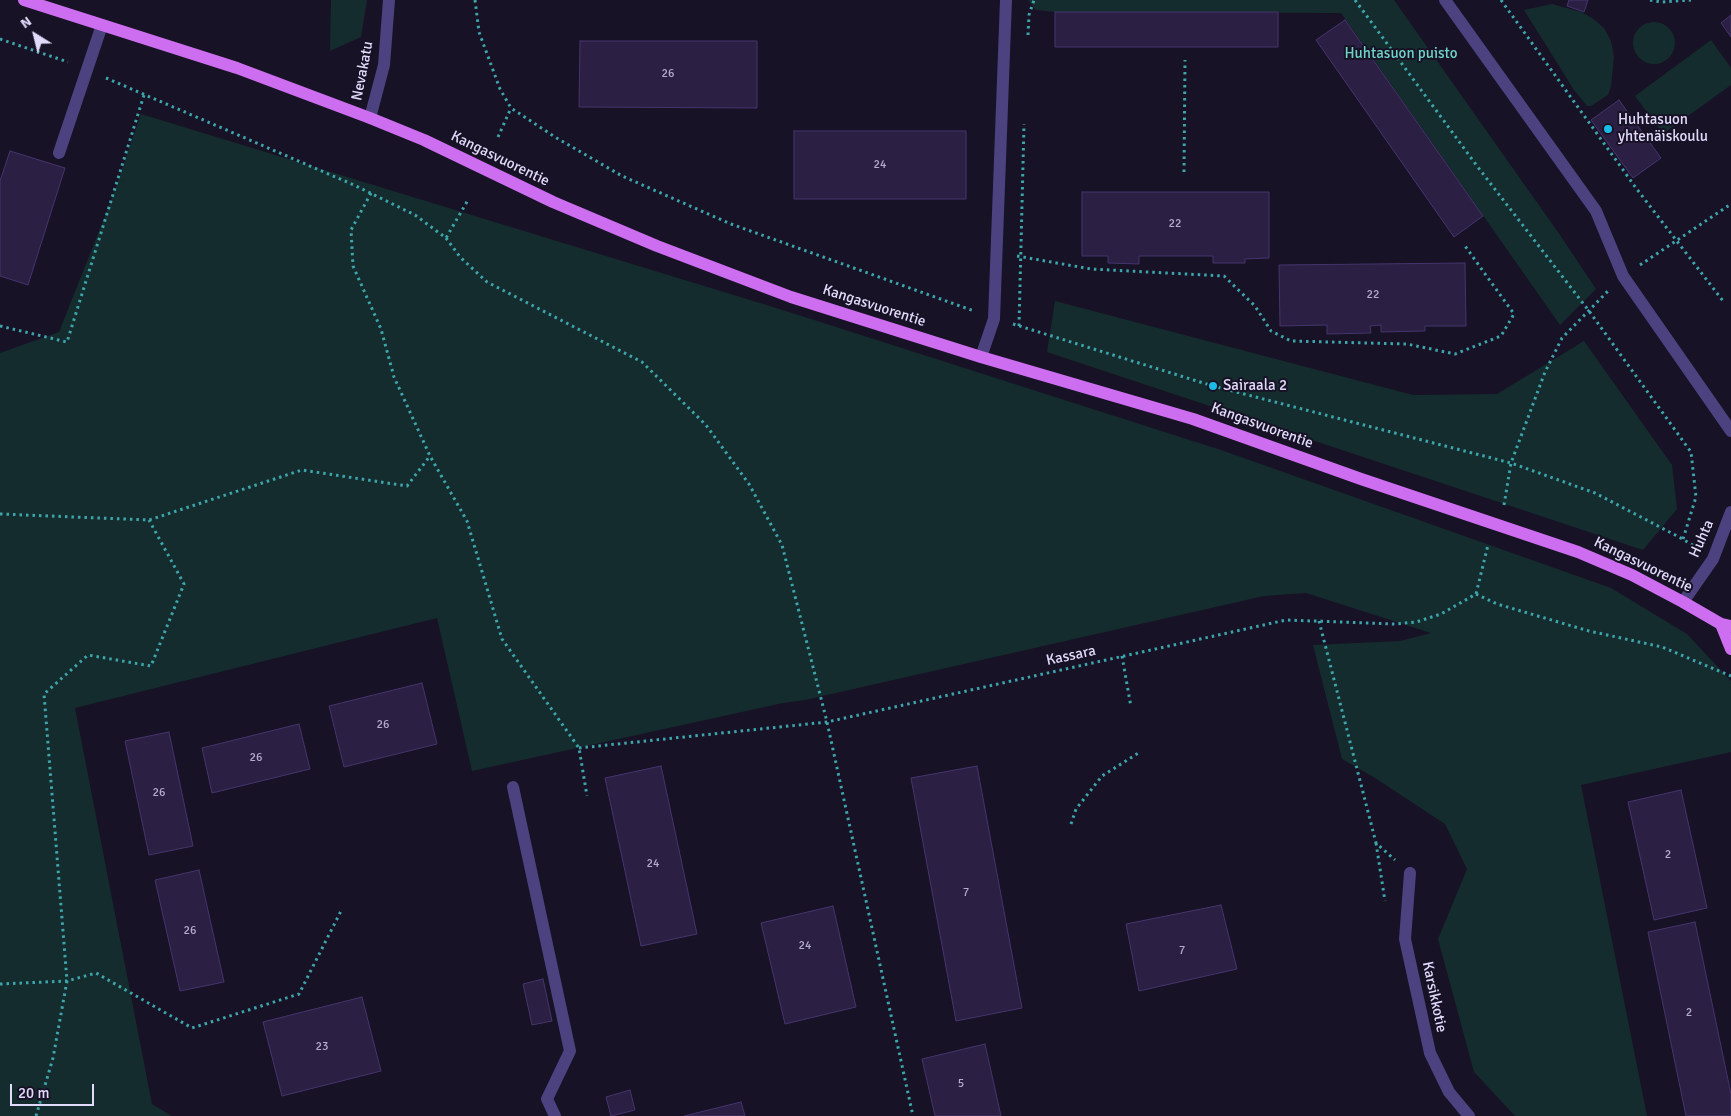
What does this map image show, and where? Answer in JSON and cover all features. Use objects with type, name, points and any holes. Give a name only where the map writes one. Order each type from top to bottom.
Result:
[{"type":"main road","name":"Kangasvuorentie","points":[[24,0],[237,68],[370,118],[424,140],[553,202],[657,246],[791,297],[982,357],[1193,419],[1361,479],[1578,552],[1632,576],[1726,625],[1731,649]]},
{"type":"street","name":"Nevakatu","points":[[370,118],[384,65],[389,0]]},
{"type":"street","points":[[982,357],[994,319],[1006,0]]},
{"type":"street","points":[[1445,0],[1596,211],[1623,276],[1731,431]]},
{"type":"street","points":[[59,153],[102,24]]},
{"type":"street","name":"Huhta","points":[[1683,602],[1713,559],[1731,512]]},
{"type":"street","points":[[513,787],[570,1051],[547,1099],[555,1116]]},
{"type":"street","name":"Karsikkotie","points":[[1410,873],[1405,939],[1430,1053],[1449,1092],[1469,1116]]},
{"type":"path","points":[[475,0],[479,32],[500,89],[511,108],[555,137],[622,176],[732,224],[994,319],[1213,386],[1511,463],[1595,493],[1683,539],[1713,559]]},
{"type":"path","points":[[1027,41],[1029,14],[1034,0]]},
{"type":"path","points":[[1355,0],[1476,166],[1588,311],[1690,452],[1696,497],[1683,539]]},
{"type":"path","points":[[1501,0],[1636,188],[1723,302]]},
{"type":"path","points":[[1650,0],[1662,2],[1691,0]]},
{"type":"path","points":[[0,39],[87,69],[371,193],[415,215],[446,238],[460,257],[487,282],[642,362],[706,425],[749,484],[782,545],[828,722],[913,1116]]},
{"type":"path","points":[[1184,172],[1185,60]]},
{"type":"path","points":[[0,326],[67,342],[144,95]]},
{"type":"path","points":[[498,137],[511,108]]},
{"type":"path","points":[[1020,326],[1024,122]]},
{"type":"path","points":[[371,193],[351,230],[353,266],[382,329],[394,377],[430,456],[467,521],[502,639],[579,748],[587,796]]},
{"type":"path","points":[[446,238],[468,200]]},
{"type":"path","points":[[1504,505],[1511,463],[1544,372],[1562,338],[1623,276],[1731,204]]},
{"type":"path","points":[[996,253],[1091,270],[1224,276],[1255,306],[1271,331],[1291,341],[1407,344],[1455,354],[1501,336],[1514,314],[1465,246]]},
{"type":"path","points":[[0,514],[149,520],[302,470],[407,486],[430,456]]},
{"type":"path","points":[[36,1116],[53,1058],[67,981],[44,694],[88,655],[150,666],[184,584],[149,520]]},
{"type":"path","points":[[1488,545],[1476,594],[1497,604],[1561,623],[1662,647],[1731,676]]},
{"type":"path","name":"Kassara","points":[[579,748],[828,722],[1286,620],[1395,624],[1416,622],[1441,614],[1476,594]]},
{"type":"path","points":[[1319,621],[1376,843],[1410,873]]},
{"type":"path","points":[[1122,656],[1131,707]]},
{"type":"path","points":[[1071,824],[1076,809],[1102,776],[1140,752]]},
{"type":"path","points":[[0,984],[67,981],[96,974],[192,1028],[299,994],[342,909]]},
{"type":"green space","points":[[331,0],[367,0],[361,37],[330,51]]},
{"type":"green space","name":"Huhtasuon puisto","points":[[1028,0],[1394,0],[1596,289],[1560,325],[1341,13],[1055,12],[1036,10]]},
{"type":"green space","points":[[1552,4],[1581,12],[1592,18],[1604,28],[1611,41],[1614,57],[1611,86],[1608,95],[1591,106],[1587,106],[1574,90],[1524,10]]},
{"type":"green space","points":[[1654,22],[1669,28],[1675,43],[1669,58],[1654,64],[1639,58],[1633,43],[1639,28]]},
{"type":"green space","points":[[1711,40],[1731,68],[1731,85],[1663,134],[1635,96]]},
{"type":"green space","points":[[141,114],[786,311],[1224,451],[1611,588],[1687,634],[1731,681],[1731,752],[1581,785],[1647,1116],[1515,1116],[1474,1072],[1438,939],[1467,869],[1445,824],[1375,778],[1342,759],[1313,645],[1400,641],[1431,633],[1306,593],[1264,596],[805,700],[783,703],[472,771],[437,618],[75,708],[152,1104],[172,1116],[0,1116],[0,353],[59,332],[111,201]]},
{"type":"green space","points":[[1055,301],[1413,395],[1497,394],[1584,341],[1672,465],[1677,509],[1643,550],[1047,352]]},
{"type":"building","points":[[1569,0],[1588,0],[1584,12],[1567,6]]},
{"type":"building","points":[[1055,12],[1278,12],[1278,47],[1055,47]]},
{"type":"building","points":[[1731,15],[1731,37],[1721,23]]},
{"type":"building","points":[[1345,20],[1483,216],[1454,237],[1316,40]]},
{"type":"building","points":[[580,41],[757,41],[757,108],[579,107]]},
{"type":"building","points":[[1619,100],[1661,158],[1633,178],[1591,120]]},
{"type":"building","points":[[794,131],[966,131],[966,199],[794,199]]},
{"type":"building","points":[[10,151],[65,168],[28,285],[0,276],[0,181]]},
{"type":"building","points":[[1082,192],[1269,192],[1269,258],[1245,259],[1245,263],[1213,263],[1213,256],[1139,256],[1139,264],[1108,263],[1108,256],[1082,256]]},
{"type":"building","points":[[1465,263],[1466,326],[1425,326],[1425,331],[1381,332],[1381,325],[1370,326],[1371,333],[1327,334],[1327,325],[1280,326],[1279,265]]},
{"type":"building","points":[[422,683],[437,744],[344,767],[329,706]]},
{"type":"building","points":[[299,724],[310,769],[212,793],[202,748]]},
{"type":"building","points":[[169,732],[193,846],[149,855],[125,741]]},
{"type":"building","points":[[661,766],[697,934],[641,946],[605,778]]},
{"type":"building","points":[[977,766],[1022,1008],[956,1021],[911,778]]},
{"type":"building","points":[[1681,790],[1707,908],[1654,920],[1628,802]]},
{"type":"building","points":[[199,870],[224,982],[180,991],[155,880]]},
{"type":"building","points":[[1221,905],[1237,969],[1139,991],[1126,924]]},
{"type":"building","points":[[833,906],[856,1007],[785,1024],[761,923]]},
{"type":"building","points":[[1695,922],[1731,1094],[1731,1116],[1686,1116],[1648,932]]},
{"type":"building","points":[[543,979],[552,1021],[532,1025],[523,984]]},
{"type":"building","points":[[362,997],[381,1071],[282,1096],[263,1022]]},
{"type":"building","points":[[985,1044],[1001,1116],[935,1116],[922,1059]]},
{"type":"building","points":[[630,1090],[635,1110],[611,1116],[606,1097]]},
{"type":"building","points":[[741,1102],[745,1116],[684,1116]]},
{"type":"place","name":"Huhtasuon yhtenäiskoulu","points":[[1608,129]]},
{"type":"place","name":"Sairaala 2","points":[[1213,386]]}]
